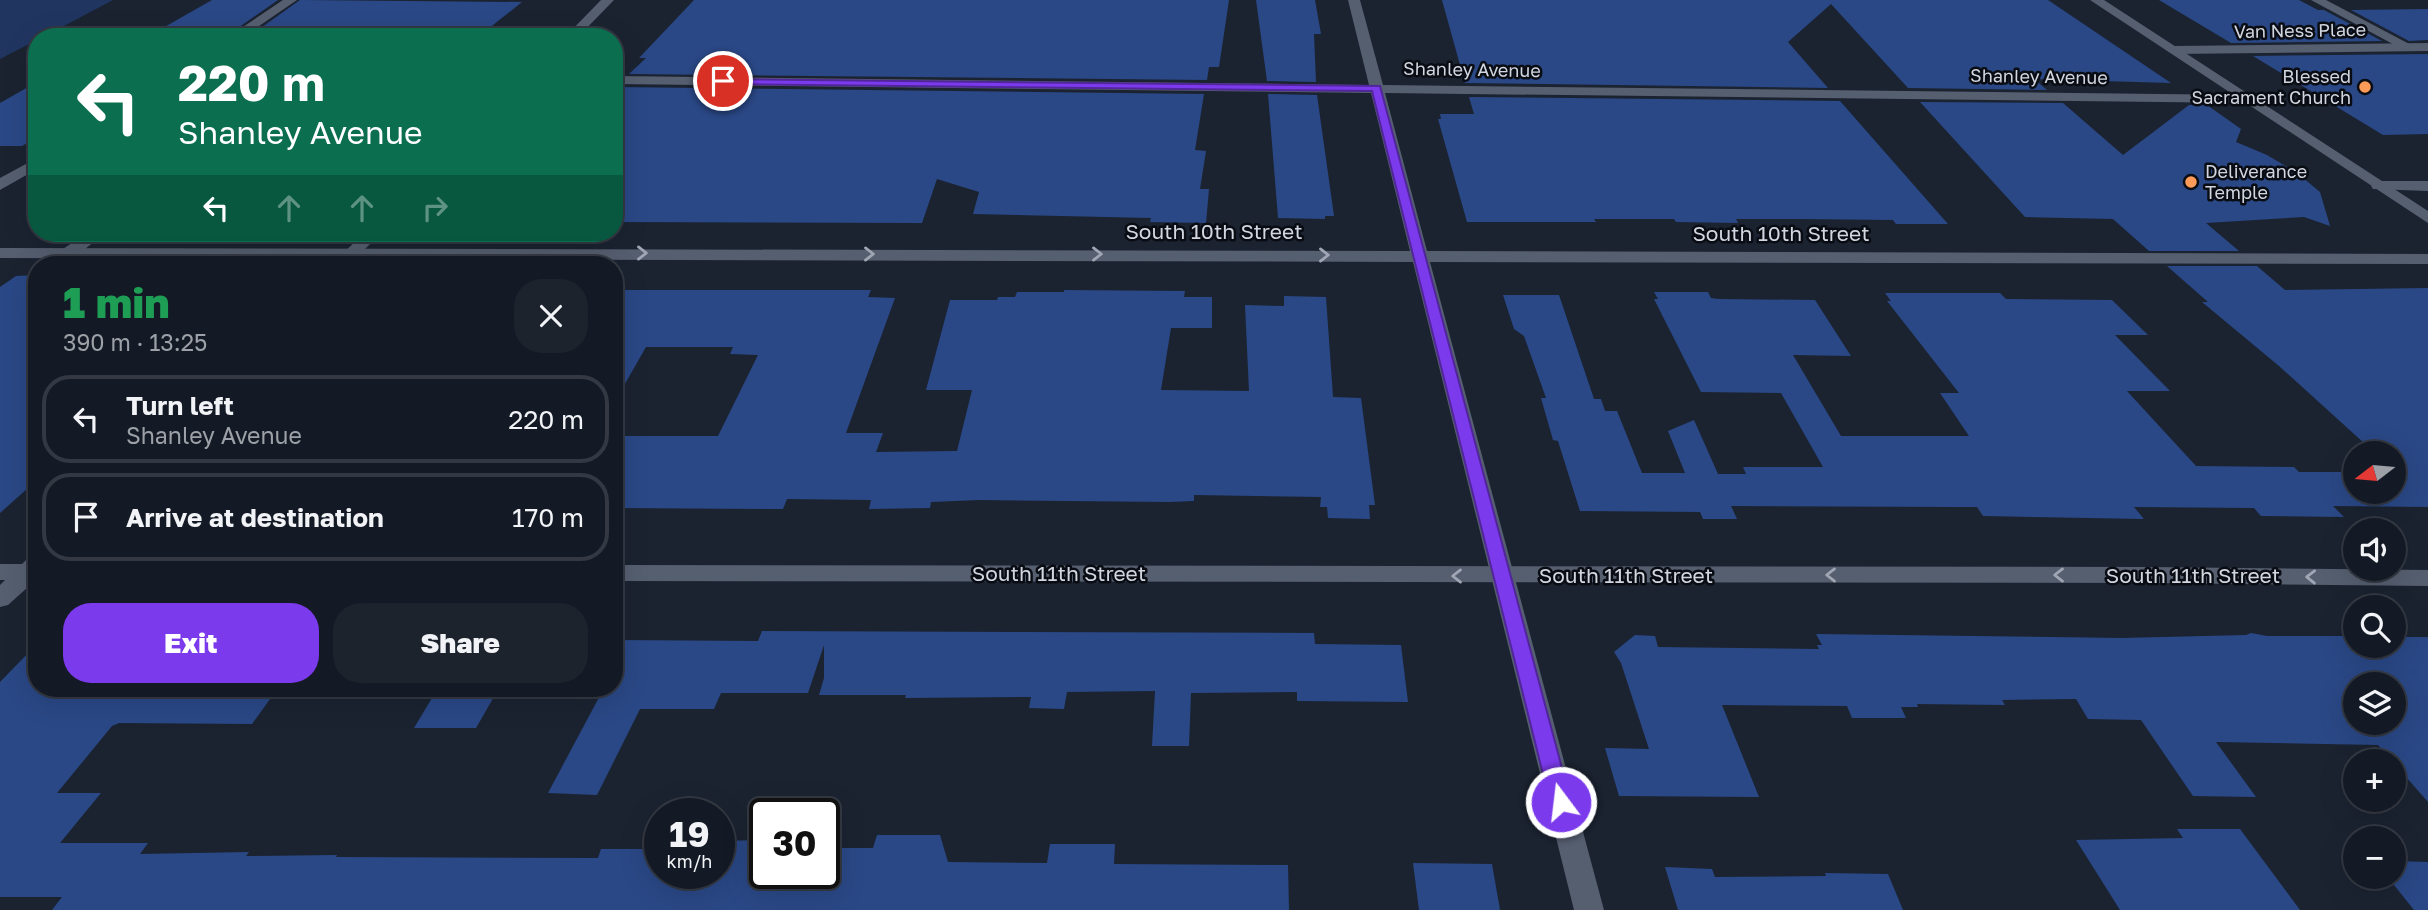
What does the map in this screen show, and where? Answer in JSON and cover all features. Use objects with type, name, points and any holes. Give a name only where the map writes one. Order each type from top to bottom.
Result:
[{"type":"street","points":[[248,28],[291,0]]},
{"type":"street","points":[[580,28],[608,0]]},
{"type":"street","points":[[1354,0],[1589,910]]},
{"type":"street","points":[[2095,0],[2428,218]]},
{"type":"street","points":[[2317,0],[2409,47]]},
{"type":"street","name":"Van Ness Place","points":[[2173,50],[2428,47]]},
{"type":"street","name":"Shanley Avenue","points":[[623,80],[2246,99]]},
{"type":"street","points":[[0,185],[28,168]]},
{"type":"street","points":[[2379,186],[2428,186]]},
{"type":"street","points":[[69,253],[84,242]]},
{"type":"street","points":[[349,256],[364,242]]},
{"type":"street","name":"South 10th Street","points":[[0,253],[236,256]]},
{"type":"street","name":"South 10th Street","points":[[623,257],[2428,258]]},
{"type":"street","points":[[0,572],[28,570]]},
{"type":"street","name":"South 11th Street","points":[[623,573],[2428,578]]},
{"type":"street","points":[[0,599],[28,574]]},
{"type":"shaded area","points":[[0,0],[113,0],[60,28],[28,28],[28,45],[0,59]]},
{"type":"building","points":[[212,0],[278,0],[238,28],[163,28]]},
{"type":"building","points":[[300,0],[522,2],[489,28],[261,28]]},
{"type":"building","points":[[694,0],[1229,0],[1219,67],[1209,67],[1207,80],[629,74],[646,58],[639,58]]},
{"type":"building","points":[[1256,0],[1315,0],[1321,34],[1314,34],[1316,82],[1267,81]]},
{"type":"building","points":[[1442,0],[2048,0],[2171,83],[2034,79],[2047,90],[1908,88],[1831,4],[1788,42],[1828,88],[1465,83]]},
{"type":"building","points":[[2159,0],[2299,0],[2318,10],[2324,10],[2382,41],[2231,43]]},
{"type":"building","points":[[2428,9],[2428,40],[2409,41],[2351,10]]},
{"type":"building","points":[[2428,54],[2428,134],[2383,135],[2253,56]]},
{"type":"building","points":[[28,87],[28,142],[22,146],[0,146],[0,103]]},
{"type":"building","points":[[623,87],[1204,94],[1195,150],[1206,151],[1200,189],[1209,189],[1206,223],[1150,222],[1151,218],[973,214],[979,192],[937,179],[922,223],[623,222]]},
{"type":"building","points":[[1268,94],[1317,95],[1334,216],[1325,216],[1325,219],[1278,218]]},
{"type":"building","points":[[1469,97],[1840,101],[1948,224],[1896,224],[1893,220],[1799,219],[1736,219],[1738,223],[1676,222],[1674,219],[1467,222],[1438,119],[1441,119],[1440,114],[1474,114]]},
{"type":"building","points":[[1920,102],[2063,103],[2123,155],[2189,105],[2207,105],[2241,129],[2236,142],[2267,155],[2297,173],[2320,192],[2330,226],[2304,217],[2206,223],[2239,251],[2149,251],[2113,219],[2025,217]]},
{"type":"building","points":[[2167,266],[2257,266],[2285,290],[2428,288],[2428,507],[2333,506],[2344,517],[2261,516],[2254,508],[2134,507],[2144,519],[1983,516],[1977,507],[1731,506],[1737,519],[1703,519],[1700,512],[1580,511],[1558,441],[1553,440],[1541,398],[1546,398],[1524,336],[1514,329],[1503,295],[1559,295],[1594,399],[1601,399],[1605,411],[1617,411],[1642,473],[1685,473],[1668,431],[1694,420],[1718,474],[1746,474],[1743,467],[1823,467],[1781,393],[1701,392],[1654,299],[1658,299],[1654,292],[1708,292],[1711,298],[1718,299],[1815,300],[1851,356],[1793,355],[1841,436],[1969,436],[1940,393],[1959,393],[1887,301],[1891,301],[1885,293],[2000,293],[2006,299],[2112,300],[2148,335],[2115,335],[2170,391],[2127,391],[2196,466],[2294,467],[2299,472],[2343,472],[2343,504],[2406,504],[2406,441],[2362,441],[2279,366],[2202,302],[2208,302]]},
{"type":"building","points":[[28,275],[28,488],[0,513],[0,287],[16,276]]},
{"type":"building","points":[[623,290],[871,290],[868,297],[895,298],[846,433],[883,433],[876,452],[957,451],[972,390],[926,390],[950,300],[997,300],[998,297],[1015,297],[1017,292],[1064,290],[1185,291],[1184,297],[1212,297],[1212,328],[1171,328],[1161,390],[1249,391],[1245,305],[1284,306],[1284,296],[1326,297],[1333,397],[1361,398],[1375,505],[1369,505],[1370,519],[1328,518],[1327,507],[1320,507],[1321,497],[1194,495],[1194,501],[979,500],[931,502],[930,508],[869,509],[871,500],[787,499],[783,509],[623,508],[623,436],[718,436],[758,355],[730,354],[733,347],[646,347],[623,387]]},
{"type":"building","points":[[762,631],[1314,633],[1315,644],[1401,645],[1408,702],[1297,701],[1297,692],[1191,693],[1189,746],[1152,746],[1155,691],[1067,692],[1064,709],[1029,708],[1031,697],[905,698],[906,695],[819,695],[824,678],[824,645],[808,693],[721,693],[714,709],[640,709],[597,795],[548,793],[599,697],[623,697],[623,640],[758,641]]},
{"type":"building","points":[[2251,633],[2267,636],[2343,636],[2343,658],[2406,658],[2406,637],[2428,637],[2428,802],[2406,777],[2406,749],[2382,749],[2378,745],[2216,742],[2256,797],[2193,796],[2141,720],[2088,719],[2076,699],[2002,700],[2005,705],[1917,704],[1918,707],[1901,707],[1906,718],[1852,718],[1847,706],[1722,705],[1759,797],[1619,796],[1605,748],[1649,749],[1621,663],[1614,652],[1635,635],[1655,636],[1658,647],[1819,649],[1817,645],[1822,645],[1816,634],[2122,638]]},
{"type":"building","points":[[28,653],[28,697],[272,697],[252,724],[119,723],[112,726],[57,793],[101,793],[60,843],[148,843],[140,854],[249,852],[246,856],[337,855],[336,857],[598,858],[601,849],[644,849],[644,889],[735,889],[735,841],[749,840],[749,889],[840,889],[840,848],[873,848],[877,835],[940,835],[948,862],[1047,863],[1050,844],[1115,844],[1114,864],[1288,865],[1289,910],[52,910],[62,897],[0,897],[0,682]]},
{"type":"building","points":[[433,697],[494,697],[476,728],[414,728]]},
{"type":"building","points":[[2177,829],[2240,829],[2300,910],[2120,910],[2076,840],[2183,838]]},
{"type":"building","points":[[2406,861],[2428,862],[2428,910],[2414,910],[2397,889],[2406,889]]},
{"type":"building","points":[[1413,863],[1492,864],[1500,910],[1419,910]]},
{"type":"building","points":[[1665,867],[1712,869],[1715,877],[1888,874],[1903,910],[1678,910]]},
{"type":"place","name":"Blessed Sacrament Church","points":[[2365,87]]},
{"type":"place","name":"Deliverance Temple","points":[[2191,182]]},
{"type":"route","points":[[723,81],[1376,88],[1561,802]]}]
